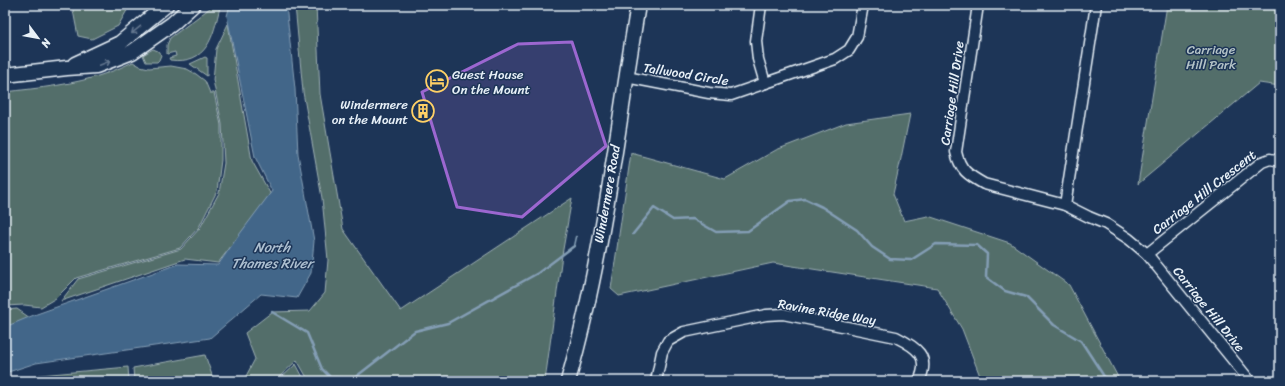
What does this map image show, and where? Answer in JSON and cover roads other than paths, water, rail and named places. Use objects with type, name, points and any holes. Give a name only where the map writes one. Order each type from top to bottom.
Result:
[{"type":"main road","points":[[67,68],[120,43],[166,5]]},
{"type":"main road","points":[[5,75],[96,66],[132,52],[172,24],[193,5]]},
{"type":"main road","name":"Windermere Road","points":[[568,381],[578,346],[602,226],[638,5]]},
{"type":"street","points":[[761,5],[756,41],[758,59],[765,84]]},
{"type":"street","name":"Tallwood Circle","points":[[626,77],[709,93],[731,95],[835,60],[849,50],[857,37],[863,5]]},
{"type":"street","name":"Carriage Hill Drive","points":[[978,5],[956,152],[958,162],[965,172],[984,184],[1065,205],[1106,224],[1129,239],[1147,254],[1250,381]]},
{"type":"street","points":[[1065,205],[1096,5]]},
{"type":"street","name":"Carriage Hill Crescent","points":[[1147,254],[1262,162],[1270,159],[1280,161]]},
{"type":"street","name":"Ravine Ridge Way","points":[[656,381],[662,352],[668,341],[684,332],[766,315],[783,314],[896,337],[910,344],[920,352],[924,361],[919,381]]},
{"type":"water","name":"North Thames River","points":[[230,5],[286,5],[295,89],[298,154],[314,241],[311,273],[297,298],[261,294],[210,338],[36,363],[5,373],[5,327],[34,315],[178,264],[218,265],[272,191],[255,157],[227,16]]},
{"type":"waterway","points":[[633,234],[654,208],[673,220],[693,219],[716,232],[748,231],[790,201],[805,199],[822,207],[857,230],[872,247],[890,259],[911,260],[936,244],[977,245],[987,254],[986,277],[1005,291],[1026,297],[1054,325],[1081,341],[1107,381]]},
{"type":"waterway","points":[[272,312],[307,333],[322,369],[330,377],[353,379],[415,331],[448,323],[538,273],[574,246],[576,237]]},
{"type":"place","name":"Guest House On the Mount","points":[[437,81]]},
{"type":"place","name":"Windermere on the Mount","points":[[423,111]]},
{"type":"park label","name":"Carriage Hill Park","points":[[1211,56]]}]
